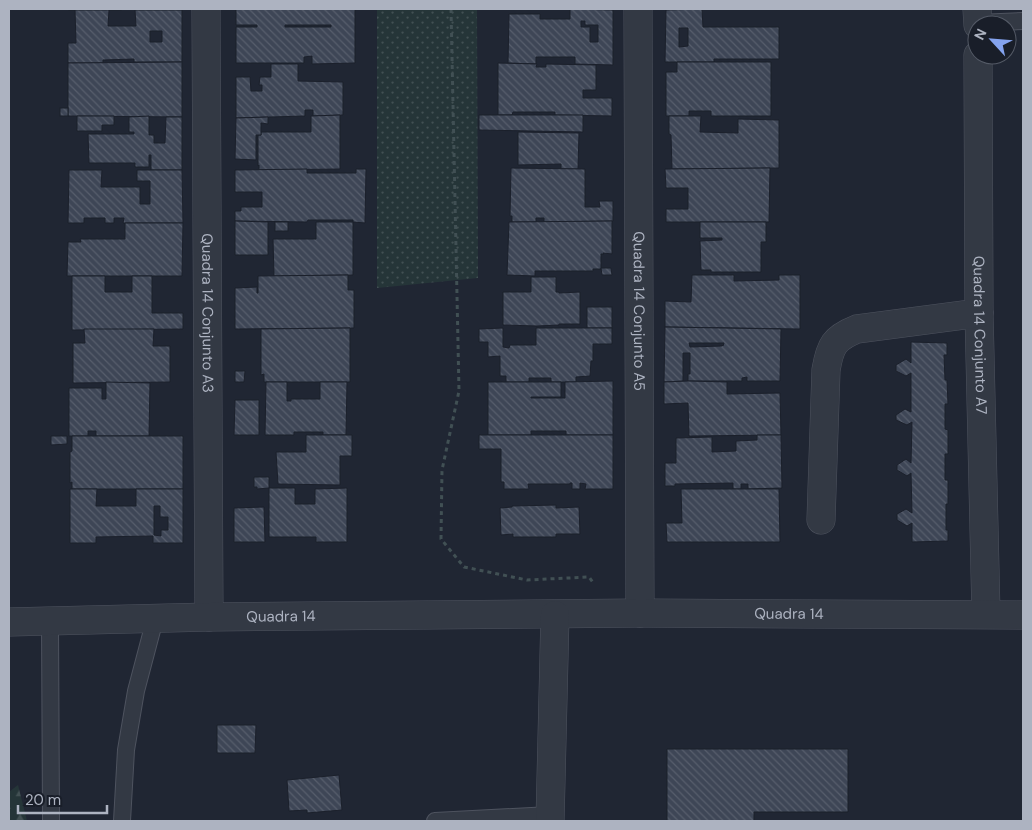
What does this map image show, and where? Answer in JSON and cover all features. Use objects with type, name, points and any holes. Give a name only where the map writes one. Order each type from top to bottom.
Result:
[{"type":"street","name":"Quadra 14 Conjunto A3","points":[[206,9],[209,618]]},
{"type":"street","name":"Quadra 14 Conjunto A5","points":[[627,613],[638,9]]},
{"type":"street","name":"Quadra 14 Conjunto A7","points":[[978,65],[979,313],[986,614]]},
{"type":"street","points":[[821,520],[826,370],[834,344],[845,334],[857,330],[979,313]]},
{"type":"street","name":"Quadra 14","points":[[9,622],[627,613],[1023,615]]},
{"type":"street","points":[[550,818],[554,614]]},
{"type":"lane","points":[[122,821],[126,750],[136,691],[155,619]]},
{"type":"lane","points":[[50,621],[51,821]]},
{"type":"lane","points":[[435,821],[550,818]]},
{"type":"path","points":[[451,9],[459,391],[442,470],[441,539],[464,567],[527,580],[589,577],[627,613]]},
{"type":"green space","points":[[377,9],[477,9],[478,278],[377,288]]},
{"type":"green space","points":[[18,785],[27,821],[9,821],[9,792]]},
{"type":"building","points":[[121,9],[121,10],[69,10]]},
{"type":"building","points":[[236,9],[355,9],[355,63],[312,64],[312,56],[304,57],[304,63],[236,63],[236,27],[257,27],[257,25],[236,25]],"holes":[[[285,25],[331,25],[331,27],[285,27]]]},
{"type":"building","points":[[570,9],[613,10],[613,65],[575,64],[575,57],[536,57],[536,64],[508,63],[509,14],[540,14],[540,19],[570,19]],"holes":[[[581,21],[585,21],[585,25],[598,25],[598,42],[590,42],[590,27],[581,27]]]},
{"type":"building","points":[[702,9],[703,27],[779,27],[779,59],[714,59],[714,62],[665,62],[666,10]],"holes":[[[679,28],[688,28],[688,46],[679,47]]]},
{"type":"building","points":[[75,10],[109,10],[108,26],[136,26],[135,10],[182,10],[182,62],[134,62],[134,59],[103,60],[103,63],[68,63],[68,43],[76,43]],"holes":[[[150,31],[162,31],[162,42],[150,42]]]},
{"type":"building","points":[[182,62],[182,117],[68,116],[68,63]]},
{"type":"building","points":[[677,62],[771,62],[771,116],[711,116],[711,111],[689,111],[689,116],[666,116],[666,72],[677,72]]},
{"type":"building","points":[[498,63],[537,64],[536,67],[546,67],[546,64],[596,65],[596,90],[583,90],[583,98],[612,98],[612,116],[555,115],[555,112],[513,112],[512,115],[498,115]]},
{"type":"building","points":[[271,64],[298,64],[298,81],[343,82],[343,115],[313,116],[313,110],[305,110],[305,116],[236,118],[236,77],[250,77],[251,91],[262,91],[262,85],[259,85],[260,77],[271,77]]},
{"type":"building","points":[[60,108],[68,108],[68,116],[60,116]]},
{"type":"building","points":[[340,115],[340,169],[259,170],[258,135],[261,135],[261,132],[311,132],[311,116]]},
{"type":"building","points":[[479,115],[583,115],[583,132],[479,130]]},
{"type":"building","points":[[77,116],[114,116],[114,125],[102,125],[102,131],[77,131]]},
{"type":"building","points":[[149,116],[149,135],[154,135],[154,143],[165,143],[166,117],[182,117],[182,170],[151,170],[151,155],[149,155],[149,167],[135,167],[135,163],[89,163],[88,134],[134,134],[134,132],[129,132],[129,117]]},
{"type":"building","points":[[669,116],[701,116],[700,132],[738,133],[738,119],[779,120],[779,168],[672,169]]},
{"type":"building","points":[[268,117],[268,124],[261,123],[261,135],[256,135],[256,160],[235,159],[236,118]]},
{"type":"building","points":[[518,132],[579,133],[578,169],[561,169],[561,164],[518,165]]},
{"type":"building","points":[[511,168],[585,169],[585,207],[600,207],[599,201],[613,201],[613,221],[544,222],[544,218],[536,218],[536,222],[512,222],[512,216],[510,216]]},
{"type":"building","points":[[770,168],[769,222],[666,222],[666,209],[688,209],[688,188],[666,188],[665,169]]},
{"type":"building","points":[[307,169],[307,173],[356,173],[356,169],[366,169],[365,223],[353,222],[353,220],[308,220],[307,222],[235,221],[235,211],[241,211],[241,207],[262,207],[262,192],[235,192],[235,170]]},
{"type":"building","points":[[69,170],[102,170],[101,187],[140,187],[140,204],[150,204],[150,181],[137,181],[137,170],[182,170],[183,223],[123,223],[124,218],[114,218],[114,223],[105,223],[105,218],[84,218],[84,223],[68,223]]},
{"type":"building","points":[[235,221],[268,222],[268,255],[235,255]]},
{"type":"building","points":[[612,221],[612,254],[601,254],[601,269],[593,269],[593,271],[535,271],[535,276],[507,275],[509,222]]},
{"type":"building","points":[[275,222],[288,222],[288,231],[275,231]]},
{"type":"building","points":[[316,222],[353,222],[353,275],[274,276],[273,239],[316,239]]},
{"type":"building","points":[[700,222],[766,222],[766,242],[761,242],[761,272],[711,272],[711,270],[701,270],[700,241],[722,240],[722,238],[700,238]]},
{"type":"building","points":[[125,223],[183,223],[182,276],[67,276],[68,242],[81,242],[80,239],[125,239]]},
{"type":"building","points":[[601,268],[611,268],[612,275],[602,275]]},
{"type":"building","points":[[348,275],[348,290],[354,290],[354,328],[235,329],[235,288],[257,287],[258,293],[258,276]]},
{"type":"building","points":[[692,275],[734,275],[734,281],[779,280],[779,275],[800,275],[800,329],[665,327],[665,301],[691,302]]},
{"type":"building","points":[[72,276],[105,276],[105,292],[132,292],[132,276],[152,276],[152,313],[183,313],[183,329],[72,330]]},
{"type":"building","points":[[531,277],[556,277],[556,292],[580,292],[580,324],[503,325],[503,292],[531,292]]},
{"type":"building","points":[[587,307],[612,307],[612,328],[587,328]]},
{"type":"building","points":[[665,327],[781,329],[780,381],[747,381],[747,377],[742,378],[742,381],[688,381],[690,353],[683,353],[683,381],[664,382]],"holes":[[[689,343],[724,343],[723,346],[690,347]]]},
{"type":"building","points":[[350,328],[350,382],[264,382],[264,374],[261,375],[261,329]]},
{"type":"building","points":[[503,328],[503,347],[509,348],[510,345],[536,345],[536,328],[612,328],[612,344],[593,344],[593,361],[591,361],[590,376],[576,377],[576,382],[551,382],[551,378],[529,378],[529,382],[506,382],[506,376],[500,376],[500,356],[488,357],[488,342],[479,342],[479,329]]},
{"type":"building","points":[[84,329],[154,329],[153,346],[170,346],[170,382],[73,383],[73,343],[85,343]]},
{"type":"building","points":[[911,342],[947,343],[947,355],[944,355],[948,404],[945,404],[948,454],[945,454],[945,480],[948,480],[946,530],[948,530],[948,541],[912,542],[912,523],[907,526],[897,520],[897,514],[906,509],[912,513],[911,473],[907,476],[897,470],[897,465],[906,459],[911,463],[912,422],[907,425],[896,420],[896,415],[905,409],[911,412],[911,373],[906,376],[896,371],[896,365],[906,359],[911,363]]},
{"type":"building","points":[[235,371],[245,371],[244,382],[235,382]]},
{"type":"building","points":[[613,381],[613,435],[566,435],[566,431],[531,431],[531,435],[488,435],[488,382],[561,382],[561,397],[531,398],[565,398],[565,382]]},
{"type":"building","points":[[106,382],[150,383],[149,436],[96,436],[96,431],[88,431],[88,436],[69,436],[69,388],[102,388],[102,399],[106,399]]},
{"type":"building","points":[[266,382],[287,382],[287,401],[291,401],[291,399],[320,399],[320,382],[347,382],[346,435],[323,435],[323,432],[294,432],[294,435],[265,435]]},
{"type":"building","points":[[664,382],[727,382],[727,394],[780,393],[781,435],[689,436],[688,403],[664,404]]},
{"type":"building","points":[[235,400],[259,400],[259,435],[234,435]]},
{"type":"building","points":[[306,435],[352,435],[352,456],[340,456],[340,485],[278,484],[276,452],[306,452]]},
{"type":"building","points":[[479,435],[613,435],[613,489],[585,489],[586,484],[580,483],[580,489],[572,489],[572,483],[570,483],[528,484],[529,489],[504,489],[504,482],[501,482],[501,449],[479,449]]},
{"type":"building","points":[[757,435],[781,435],[782,488],[748,489],[748,484],[741,484],[741,489],[733,489],[733,483],[675,484],[675,486],[665,486],[665,463],[676,463],[676,438],[712,437],[712,452],[736,451],[736,441],[757,440]]},
{"type":"building","points":[[51,436],[67,436],[67,444],[51,445]]},
{"type":"building","points":[[72,436],[183,436],[183,489],[72,489],[72,482],[70,483],[70,452],[72,451]]},
{"type":"building","points":[[254,477],[269,477],[269,488],[257,489],[257,487],[254,487]]},
{"type":"building","points":[[269,488],[295,488],[295,504],[315,504],[315,489],[347,488],[347,542],[316,542],[316,537],[269,537]]},
{"type":"building","points":[[70,489],[97,489],[96,506],[136,506],[136,489],[183,489],[183,543],[153,543],[153,536],[96,537],[96,543],[70,543]],"holes":[[[154,506],[160,506],[160,517],[168,517],[168,530],[161,530],[161,536],[154,535]]]},
{"type":"building","points":[[681,489],[779,489],[780,542],[667,542],[666,523],[682,523]]},
{"type":"building","points":[[556,505],[556,508],[579,507],[580,534],[556,534],[556,537],[513,537],[513,534],[501,535],[500,508]]},
{"type":"building","points":[[264,507],[265,542],[234,542],[234,508]]},
{"type":"building","points":[[217,725],[256,725],[255,753],[217,753]]},
{"type":"building","points":[[667,749],[848,749],[848,812],[754,812],[754,821],[667,821]]},
{"type":"building","points":[[339,775],[342,810],[307,813],[307,810],[289,811],[287,780]]}]
